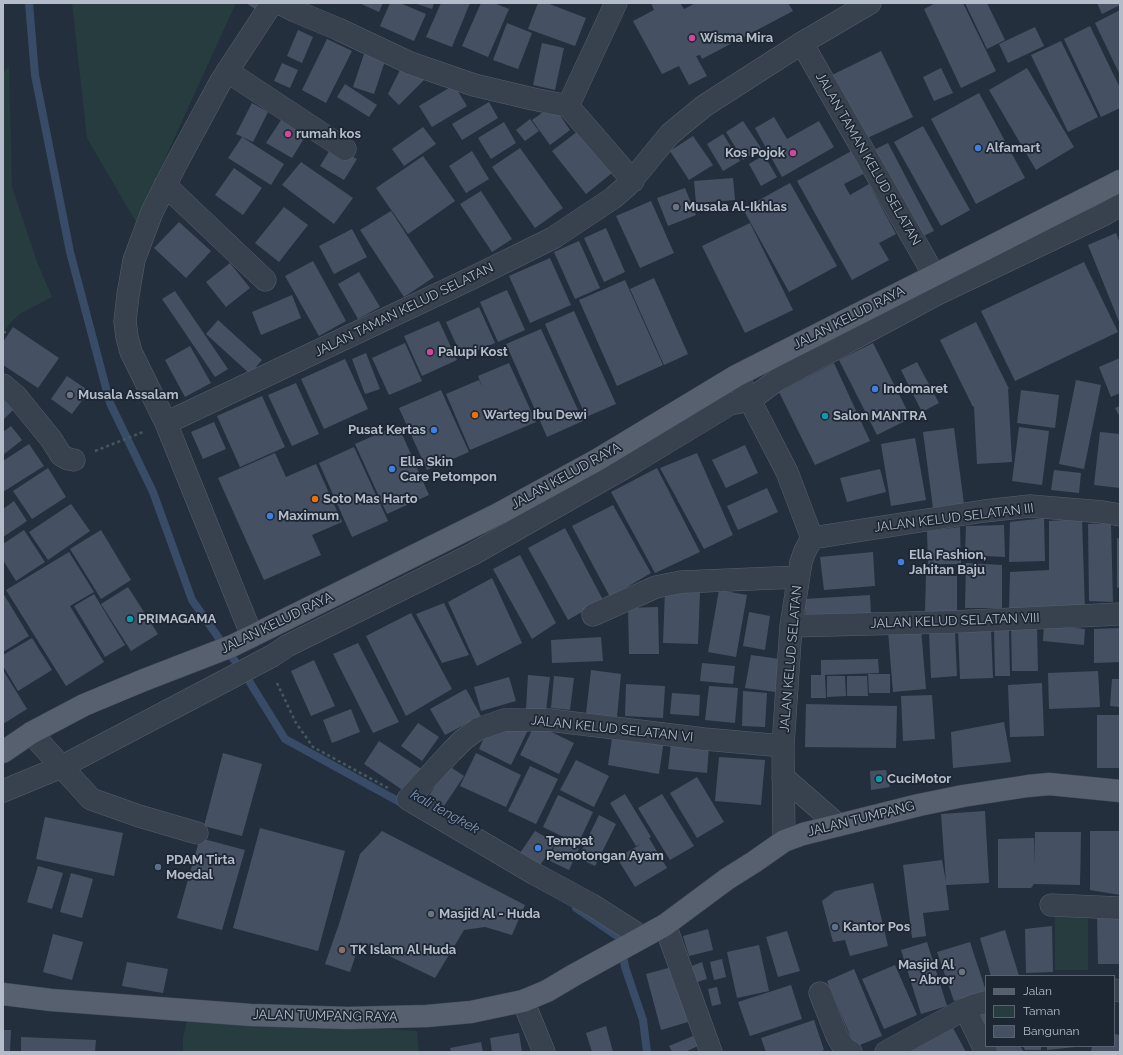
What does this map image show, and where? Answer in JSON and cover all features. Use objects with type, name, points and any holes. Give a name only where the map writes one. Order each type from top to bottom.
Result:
[{"type":"main road","name":"JALAN KELUD RAYA","points":[[3,752],[30,734],[84,705],[232,646],[500,513],[597,460],[736,376],[1115,184]]},
{"type":"main road","name":"JALAN TUMPANG","points":[[637,940],[665,925],[727,879],[784,841],[803,834],[912,806],[1028,786],[1049,784],[1120,791]]},
{"type":"main road","name":"JALAN TUMPANG RAYA","points":[[3,994],[51,1000],[227,1014],[348,1018],[427,1016],[471,1012],[523,1001],[547,991],[637,940]]},
{"type":"street","points":[[252,636],[166,423],[131,352],[125,321],[134,260],[152,212],[174,166],[227,71],[272,3]]},
{"type":"street","points":[[279,3],[410,63],[474,85],[525,98],[568,106],[633,181]]},
{"type":"street","points":[[568,106],[616,3]]},
{"type":"street","name":"JALAN TAMAN KELUD SELATAN","points":[[166,423],[472,278],[552,238],[613,198],[633,181],[670,134],[704,106],[802,43],[870,3]]},
{"type":"street","name":"JALAN TAMAN KELUD SELATAN","points":[[802,43],[934,275]]},
{"type":"street","points":[[227,71],[346,149]]},
{"type":"street","points":[[3,791],[61,767],[294,643],[473,554],[631,464],[730,404],[750,400],[777,380],[938,294],[1120,206],[1115,184]]},
{"type":"street","points":[[165,185],[265,280]]},
{"type":"street","points":[[736,376],[787,472],[812,538]]},
{"type":"street","points":[[3,385],[16,396],[51,439],[61,455],[68,459],[74,460]]},
{"type":"street","name":"JALAN KELUD SELATAN III","points":[[812,538],[984,511],[1030,506],[1103,512],[1120,515]]},
{"type":"street","name":"JALAN KELUD SELATAN","points":[[784,841],[783,746],[791,626],[801,562],[812,538]]},
{"type":"street","points":[[593,615],[656,587],[681,582],[798,577]]},
{"type":"street","name":"JALAN KELUD SELATAN VIII","points":[[791,626],[950,622],[1120,614]]},
{"type":"street","name":"JALAN KELUD SELATAN VI","points":[[408,799],[463,740],[478,729],[504,720],[550,720],[704,739],[783,746]]},
{"type":"street","points":[[30,734],[91,799],[139,816],[197,833]]},
{"type":"street","points":[[783,777],[838,825]]},
{"type":"street","points":[[408,799],[535,874],[592,905],[637,940]]},
{"type":"street","points":[[1051,905],[1120,908]]},
{"type":"street","points":[[665,925],[711,1052]]},
{"type":"street","points":[[820,992],[837,1036],[844,1048],[851,1052]]},
{"type":"street","points":[[523,1001],[544,1052]]},
{"type":"street","points":[[886,1052],[965,1010],[985,1002]]},
{"type":"street","points":[[965,1010],[986,1052]]},
{"type":"path","points":[[3,332],[9,333]]},
{"type":"path","points":[[74,460],[144,431]]},
{"type":"path","points":[[277,682],[296,723],[313,746],[408,799]]},
{"type":"green space","points":[[72,3],[236,3],[136,222],[87,138]]},
{"type":"green space","points":[[9,66],[12,187],[37,262],[52,297],[21,313],[9,324],[3,335],[3,73]]},
{"type":"green space","points":[[1055,913],[1088,913],[1088,970],[1055,970]]},
{"type":"green space","points":[[188,1017],[417,1031],[419,1052],[183,1052],[183,1038]]},
{"type":"building","points":[[246,3],[259,3],[255,9]]},
{"type":"building","points":[[359,3],[383,3],[379,12]]},
{"type":"building","points":[[390,3],[400,3],[426,14],[414,41],[380,26]]},
{"type":"building","points":[[414,3],[434,3],[432,9]]},
{"type":"building","points":[[441,3],[470,3],[452,47],[426,37]]},
{"type":"building","points":[[481,3],[494,3],[509,9],[488,57],[462,46]]},
{"type":"building","points":[[538,3],[547,3],[586,18],[575,46],[528,29]]},
{"type":"building","name":"Wisma Mira","points":[[651,3],[680,3],[684,9],[696,3],[788,3],[793,11],[702,59],[700,55],[696,56],[707,76],[689,85],[679,66],[662,74],[633,21],[654,10]]},
{"type":"building","points":[[936,3],[963,3],[996,71],[961,88],[924,9]]},
{"type":"building","points":[[965,3],[987,3],[1005,40],[987,49]]},
{"type":"building","points":[[1097,3],[1120,3],[1120,5],[1102,14]]},
{"type":"building","points":[[1120,10],[1120,75],[1095,23]]},
{"type":"building","points":[[507,23],[532,33],[518,69],[493,60]]},
{"type":"building","points":[[1090,26],[1120,88],[1120,108],[1101,117],[1064,39]]},
{"type":"building","points":[[1035,27],[1044,46],[1008,63],[999,44]]},
{"type":"building","points":[[298,30],[313,37],[302,63],[287,56]]},
{"type":"building","points":[[327,39],[352,51],[326,103],[302,90]]},
{"type":"building","points":[[1061,41],[1098,117],[1068,132],[1031,55]]},
{"type":"building","points":[[542,43],[564,48],[555,90],[533,85]]},
{"type":"building","points":[[365,51],[386,58],[374,94],[353,87]]},
{"type":"building","points":[[881,51],[913,117],[863,140],[832,75]]},
{"type":"building","points":[[282,63],[298,70],[290,88],[274,81]]},
{"type":"building","points":[[401,68],[425,79],[399,105],[388,94]]},
{"type":"building","points":[[941,68],[953,93],[934,101],[923,77]]},
{"type":"building","points":[[1027,68],[1074,147],[1036,170],[989,90]]},
{"type":"building","points":[[345,84],[377,105],[369,117],[337,97]]},
{"type":"building","points":[[454,85],[467,106],[432,127],[419,106]]},
{"type":"building","name":"Alfamart","points":[[979,93],[1025,178],[976,204],[931,119]]},
{"type":"building","points":[[489,102],[498,118],[462,140],[452,124]]},
{"type":"building","points":[[252,103],[268,112],[253,142],[236,134]]},
{"type":"building","points":[[553,105],[570,130],[550,145],[532,120]]},
{"type":"building","points":[[283,117],[308,132],[292,158],[266,143]]},
{"type":"building","points":[[774,117],[787,139],[819,121],[834,147],[782,177],[755,128]]},
{"type":"building","points":[[530,119],[539,131],[525,141],[516,130]]},
{"type":"building","points":[[743,121],[761,148],[743,160],[726,132]]},
{"type":"building","points":[[504,122],[516,143],[491,159],[478,138]]},
{"type":"building","points":[[923,126],[970,210],[941,226],[894,142]]},
{"type":"building","points":[[423,127],[436,144],[404,166],[392,149]]},
{"type":"building","points":[[578,131],[612,173],[586,194],[552,151]]},
{"type":"building","points":[[723,134],[740,161],[723,171],[707,144]]},
{"type":"building","points":[[693,136],[713,165],[689,180],[670,151]]},
{"type":"building","points":[[242,137],[284,164],[271,185],[228,158]]},
{"type":"building","points":[[888,143],[934,231],[915,240],[870,152]]},
{"type":"building","points":[[333,145],[357,159],[344,180],[320,166]]},
{"type":"building","points":[[520,148],[563,208],[535,228],[492,167]]},
{"type":"building","points":[[855,149],[867,172],[844,184],[850,195],[869,184],[896,234],[879,243],[889,260],[852,280],[797,181]]},
{"type":"building","points":[[472,151],[489,179],[466,193],[449,166]]},
{"type":"building","points":[[764,155],[777,177],[761,186],[749,164]]},
{"type":"building","points":[[423,156],[455,201],[408,234],[376,188]]},
{"type":"building","points":[[301,162],[353,198],[334,224],[282,185]]},
{"type":"building","points":[[234,168],[262,188],[243,215],[215,195]]},
{"type":"building","points":[[733,178],[735,200],[696,203],[694,181]]},
{"type":"building","points":[[790,183],[837,266],[789,292],[743,209]]},
{"type":"building","name":"Musala Al-Ikhlas","points":[[685,188],[696,215],[668,226],[657,198]]},
{"type":"building","points":[[481,191],[512,239],[492,252],[460,204]]},
{"type":"building","points":[[651,201],[674,253],[640,268],[616,216]]},
{"type":"building","points":[[284,207],[308,225],[279,262],[255,243]]},
{"type":"building","points":[[391,211],[434,277],[404,297],[360,230]]},
{"type":"building","points":[[179,222],[211,251],[186,278],[154,248]]},
{"type":"building","points":[[750,223],[793,310],[745,333],[702,246]]},
{"type":"building","points":[[606,228],[625,272],[604,282],[584,238]]},
{"type":"building","points":[[352,229],[367,257],[334,274],[319,246]]},
{"type":"building","points":[[1116,233],[1120,243],[1120,324],[1088,245]]},
{"type":"building","points":[[579,241],[600,288],[575,299],[554,252]]},
{"type":"building","points":[[550,258],[571,305],[530,323],[509,276]]},
{"type":"building","points":[[313,261],[346,321],[319,336],[285,276]]},
{"type":"building","points":[[1084,262],[1118,332],[1015,381],[981,311]]},
{"type":"building","points":[[230,263],[250,288],[226,307],[206,282]]},
{"type":"building","points":[[359,272],[380,307],[358,319],[338,284]]},
{"type":"building","points":[[654,278],[688,354],[664,365],[630,289]]},
{"type":"building","points":[[625,280],[663,365],[617,386],[579,300]]},
{"type":"building","points":[[507,290],[525,330],[498,342],[480,302]]},
{"type":"building","points":[[175,291],[228,369],[215,377],[162,299]]},
{"type":"building","points":[[292,295],[301,318],[261,335],[252,312]]},
{"type":"building","points":[[479,307],[495,343],[462,357],[446,322]]},
{"type":"building","points":[[574,311],[616,404],[586,417],[545,324]]},
{"type":"building","points":[[218,320],[262,360],[250,374],[206,334]]},
{"type":"building","points":[[439,321],[457,360],[422,376],[404,336]]},
{"type":"building","points":[[976,322],[1009,389],[1012,462],[977,464],[974,406],[973,407],[940,340]]},
{"type":"building","points":[[13,327],[59,358],[38,388],[3,365],[3,342]]},
{"type":"building","points":[[541,329],[583,421],[547,437],[506,344]]},
{"type":"building","points":[[405,343],[422,381],[389,395],[372,358]]},
{"type":"building","name":"Indomaret","points":[[873,343],[911,418],[877,435],[839,360]]},
{"type":"building","points":[[190,346],[211,383],[185,397],[165,360]]},
{"type":"building","points":[[366,353],[380,389],[365,394],[352,359]]},
{"type":"building","points":[[1120,358],[1120,393],[1111,397],[1099,367]]},
{"type":"building","points":[[345,359],[368,409],[324,429],[301,379]]},
{"type":"building","points":[[917,362],[939,403],[922,412],[901,370]]},
{"type":"building","points":[[509,363],[536,422],[470,450],[446,394],[479,380],[483,388],[478,376]]},
{"type":"building","name":"Salon MANTRA","points":[[834,363],[870,441],[815,465],[779,392]]},
{"type":"building","name":"Musala Assalam","points":[[67,376],[89,391],[72,414],[51,399]]},
{"type":"building","points":[[1076,380],[1101,385],[1084,469],[1059,464]]},
{"type":"building","points":[[296,383],[319,434],[292,446],[268,395]]},
{"type":"building","name":"Pusat Kertas","points":[[441,390],[469,452],[427,470],[399,408]]},
{"type":"building","points":[[1021,390],[1059,395],[1055,428],[1017,423]]},
{"type":"building","points":[[262,396],[285,447],[240,467],[217,416]]},
{"type":"building","points":[[3,399],[13,410],[3,420]]},
{"type":"building","points":[[1120,406],[1120,417],[1115,408]]},
{"type":"building","points":[[214,422],[226,449],[203,459],[191,432]]},
{"type":"building","name":"Ella Skin Care Petompon","points":[[398,425],[429,495],[387,514],[355,444]]},
{"type":"building","points":[[11,426],[22,440],[3,455],[3,432]]},
{"type":"building","points":[[1019,427],[1049,431],[1042,485],[1012,481]]},
{"type":"building","points":[[954,428],[964,504],[933,508],[923,432]]},
{"type":"building","points":[[1100,432],[1120,434],[1120,488],[1094,485]]},
{"type":"building","points":[[915,438],[926,500],[891,506],[881,444]]},
{"type":"building","points":[[29,444],[44,466],[3,492],[3,461]]},
{"type":"building","points":[[745,445],[758,473],[726,488],[712,460]]},
{"type":"building","points":[[354,447],[388,521],[352,537],[319,463]]},
{"type":"building","name":"Maximum","points":[[275,453],[286,477],[316,464],[342,522],[312,535],[321,555],[264,580],[218,478]]},
{"type":"building","points":[[697,453],[733,535],[704,549],[660,468]]},
{"type":"building","points":[[48,468],[66,497],[32,519],[13,491]]},
{"type":"building","points":[[657,468],[700,552],[655,573],[611,492]]},
{"type":"building","points":[[880,469],[886,492],[847,502],[840,478]]},
{"type":"building","points":[[1054,470],[1081,473],[1079,493],[1051,490]]},
{"type":"building","points":[[767,488],[778,512],[738,530],[727,506]]},
{"type":"building","points":[[14,501],[27,521],[3,537],[3,509]]},
{"type":"building","points":[[71,504],[90,531],[48,560],[29,532]]},
{"type":"building","points":[[613,505],[651,573],[610,597],[572,526]]},
{"type":"building","points":[[1044,518],[1045,561],[1009,562],[1010,522]]},
{"type":"building","points":[[1082,519],[1085,609],[1009,610],[1010,572],[1049,570],[1049,521]]},
{"type":"building","points":[[1111,523],[1113,602],[1089,601],[1088,524]]},
{"type":"building","points":[[1004,525],[1005,557],[965,555],[966,526]]},
{"type":"building","points":[[960,527],[961,564],[928,564],[927,531]]},
{"type":"building","points":[[565,528],[603,600],[568,620],[528,548]]},
{"type":"building","points":[[24,530],[45,562],[16,581],[3,560],[3,544]]},
{"type":"building","points":[[101,530],[131,580],[101,599],[70,549]]},
{"type":"building","points":[[1117,538],[1120,539],[1120,587],[1117,588]]},
{"type":"building","points":[[69,552],[94,592],[70,606],[104,662],[66,686],[6,590]]},
{"type":"building","points":[[873,552],[875,586],[824,590],[820,557]]},
{"type":"building","points":[[520,555],[556,623],[532,639],[493,569]]},
{"type":"building","points":[[966,563],[1002,565],[1002,608],[965,608]]},
{"type":"building","points":[[926,575],[957,576],[957,612],[925,611]]},
{"type":"building","points":[[492,578],[522,643],[477,666],[448,602]]},
{"type":"building","name":"PRIMAGAMA","points":[[128,587],[158,634],[131,651],[101,604]]},
{"type":"building","points":[[665,590],[700,592],[698,644],[663,643]]},
{"type":"building","points":[[719,590],[747,595],[736,657],[708,652]]},
{"type":"building","points":[[3,593],[29,636],[3,652]]},
{"type":"building","points":[[94,594],[125,645],[105,657],[74,606]]},
{"type":"building","points":[[870,595],[871,615],[806,619],[804,599]]},
{"type":"building","points":[[444,603],[469,655],[442,663],[416,614]]},
{"type":"building","points":[[658,607],[659,654],[629,654],[628,608]]},
{"type":"building","points":[[749,612],[770,616],[765,650],[743,646]]},
{"type":"building","points":[[411,613],[452,689],[406,716],[366,636]]},
{"type":"building","points":[[1044,625],[1085,629],[1084,645],[1043,641]]},
{"type":"building","points":[[1037,626],[1038,671],[1012,671],[1011,627]]},
{"type":"building","points":[[921,628],[926,689],[893,692],[888,631]]},
{"type":"building","points":[[1120,628],[1120,662],[1094,663],[1094,629]]},
{"type":"building","points":[[991,629],[993,678],[960,679],[958,630]]},
{"type":"building","points":[[994,629],[1009,629],[1010,676],[995,676]]},
{"type":"building","points":[[955,631],[957,676],[931,678],[929,632]]},
{"type":"building","points":[[601,637],[603,661],[552,663],[551,640]]},
{"type":"building","points":[[32,638],[52,670],[18,691],[3,666],[3,655]]},
{"type":"building","points":[[358,643],[399,722],[373,733],[333,654]]},
{"type":"building","points":[[751,655],[780,659],[776,692],[745,688]]},
{"type":"building","points":[[878,659],[879,673],[825,675],[826,698],[811,698],[811,675],[821,675],[821,660]]},
{"type":"building","points":[[314,660],[335,706],[311,716],[291,671]]},
{"type":"building","points":[[702,663],[735,666],[733,684],[700,681]]},
{"type":"building","points":[[3,670],[27,709],[3,724]]},
{"type":"building","points":[[591,670],[621,674],[617,717],[586,714]]},
{"type":"building","points":[[1098,671],[1100,707],[1049,709],[1048,673]]},
{"type":"building","points":[[868,674],[890,674],[890,693],[869,693]]},
{"type":"building","points":[[528,675],[550,677],[546,711],[526,709]]},
{"type":"building","points":[[554,676],[574,678],[570,710],[551,708]]},
{"type":"building","points":[[827,676],[845,676],[846,696],[827,697]]},
{"type":"building","points":[[847,676],[867,676],[868,696],[847,696]]},
{"type":"building","points":[[509,677],[516,701],[481,711],[474,687]]},
{"type":"building","points":[[1112,679],[1120,679],[1120,707],[1110,706]]},
{"type":"building","points":[[1042,683],[1044,736],[1010,737],[1008,685]]},
{"type":"building","points":[[626,684],[665,686],[663,718],[625,716]]},
{"type":"building","points":[[709,686],[738,688],[735,723],[705,720]]},
{"type":"building","points":[[466,689],[481,716],[445,735],[430,709]]},
{"type":"building","points":[[743,691],[767,693],[765,727],[742,726]]},
{"type":"building","points":[[672,693],[700,695],[699,716],[670,714]]},
{"type":"building","points":[[932,695],[935,739],[903,741],[901,696]]},
{"type":"building","points":[[806,704],[897,706],[896,748],[805,747]]},
{"type":"building","points":[[351,709],[360,732],[332,743],[323,720]]},
{"type":"building","points":[[1097,715],[1120,715],[1120,768],[1097,768]]},
{"type":"building","points":[[1004,722],[1011,762],[953,768],[951,732]]},
{"type":"building","points":[[418,723],[439,737],[422,761],[401,746]]},
{"type":"building","points":[[535,724],[574,743],[559,774],[520,755]]},
{"type":"building","points":[[529,728],[511,765],[479,749],[487,731]]},
{"type":"building","points":[[613,732],[664,740],[659,774],[608,765]]},
{"type":"building","points":[[379,741],[423,770],[407,793],[364,764]]},
{"type":"building","points":[[671,743],[709,747],[707,773],[668,769]]},
{"type":"building","points":[[223,753],[262,764],[242,836],[204,826]]},
{"type":"building","points":[[476,753],[521,775],[506,807],[460,786]]},
{"type":"building","points":[[719,757],[765,760],[761,805],[715,801]]},
{"type":"building","points":[[576,760],[609,776],[594,807],[560,790]]},
{"type":"building","points":[[449,766],[464,776],[444,806],[429,795]]},
{"type":"building","points":[[530,766],[558,779],[536,824],[508,811]]},
{"type":"building","name":"CuciMotor","points":[[886,770],[890,787],[871,790],[870,771]]},
{"type":"building","points":[[697,777],[724,822],[697,838],[670,793]]},
{"type":"building","points":[[625,794],[651,837],[649,838],[667,868],[635,887],[617,858],[641,844],[636,846],[610,803]]},
{"type":"building","points":[[662,794],[694,846],[670,860],[638,808]]},
{"type":"building","points":[[558,795],[593,812],[578,844],[543,827]]},
{"type":"building","points":[[985,811],[989,883],[946,885],[949,910],[923,913],[926,936],[912,938],[903,865],[942,860],[946,882],[941,814]]},
{"type":"building","points":[[599,815],[616,824],[595,866],[578,858]]},
{"type":"building","points":[[45,817],[123,833],[114,876],[36,859]]},
{"type":"building","points":[[260,828],[345,851],[318,951],[233,928]]},
{"type":"building","name":"Masjid Al - Huda","points":[[382,831],[525,905],[512,935],[485,927],[464,930],[435,978],[360,942],[350,972],[325,964],[339,924],[360,854]]},
{"type":"building","name":"Tempat Pemotongan Ayam","points":[[535,831],[556,843],[540,865],[520,853]]},
{"type":"building","points":[[1090,831],[1120,831],[1120,895],[1090,890]]},
{"type":"building","points":[[1035,832],[1081,832],[1080,885],[1034,884],[1031,888],[998,888],[998,839],[1034,838],[1034,865]]},
{"type":"building","points":[[200,838],[245,850],[222,930],[177,918]]},
{"type":"building","points":[[558,839],[579,849],[569,870],[548,860]]},
{"type":"building","points":[[38,866],[63,873],[52,909],[27,902]]},
{"type":"building","points":[[71,873],[93,879],[82,918],[60,912]]},
{"type":"building","points":[[873,883],[888,946],[850,956],[845,940],[833,942],[822,901],[835,891]]},
{"type":"building","points":[[1097,914],[1120,915],[1120,964],[1098,964]]},
{"type":"building","points":[[1052,926],[1053,972],[1026,973],[1025,929]]},
{"type":"building","points":[[708,929],[713,950],[689,956],[683,936]]},
{"type":"building","points":[[1005,930],[1019,975],[991,975],[980,938]]},
{"type":"building","points":[[787,931],[800,971],[778,977],[766,937]]},
{"type":"building","points":[[53,934],[83,942],[72,980],[43,972]]},
{"type":"building","points":[[927,942],[947,1006],[921,1014],[901,950]]},
{"type":"building","name":"Masjid Al - Abror","points":[[970,942],[985,991],[954,1001],[937,952]]},
{"type":"building","points":[[759,945],[769,991],[737,998],[727,952]]},
{"type":"building","points":[[722,959],[726,977],[714,980],[710,962]]},
{"type":"building","points":[[127,962],[168,969],[163,993],[122,986]]},
{"type":"building","points":[[702,962],[707,979],[697,982],[692,966]]},
{"type":"building","points":[[895,965],[917,1015],[884,1029],[862,979]]},
{"type":"building","points":[[672,967],[688,1022],[661,1030],[646,974]]},
{"type":"building","points":[[854,969],[882,1036],[855,1047],[827,981]]},
{"type":"building","points":[[791,985],[802,1019],[750,1036],[738,1002]]},
{"type":"building","points":[[717,987],[721,1004],[712,1006],[708,989]]},
{"type":"building","points":[[985,1010],[985,1040],[971,1017]]},
{"type":"building","points":[[814,1020],[824,1050],[819,1052],[766,1052],[761,1038]]},
{"type":"building","points":[[606,1026],[613,1052],[592,1052],[586,1033]]},
{"type":"building","points":[[953,1028],[966,1052],[910,1052]]},
{"type":"building","points":[[3,1030],[11,1030],[10,1052],[3,1052]]},
{"type":"building","points":[[519,1033],[522,1052],[492,1052],[490,1038]]},
{"type":"building","points":[[1115,1034],[1120,1035],[1120,1052],[1091,1052],[1092,1047],[1115,1047]]},
{"type":"building","points":[[693,1036],[698,1046],[685,1052],[672,1052],[669,1046]]},
{"type":"building","points":[[21,1037],[96,1040],[95,1052],[21,1052]]},
{"type":"building","points":[[481,1042],[483,1052],[451,1052],[450,1048]]},
{"type":"building","points":[[990,1047],[1021,1047],[1024,1052],[992,1052]]},
{"type":"building","points":[[1024,1047],[1041,1047],[1041,1050],[1025,1050]]},
{"type":"building","points":[[1047,1047],[1075,1047],[1047,1050]]},
{"type":"waterway","points":[[29,3],[35,75],[70,252],[110,403],[153,492],[192,600],[249,681],[285,739],[407,806]]},
{"type":"waterway","name":"kali tengkek","points":[[576,908],[620,938],[625,967],[643,1020],[647,1052]]},
{"type":"place","name":"Wisma Mira","points":[[692,38]]},
{"type":"place","name":"rumah kos","points":[[288,134]]},
{"type":"place","name":"Alfamart","points":[[978,148]]},
{"type":"place","name":"Kos Pojok","points":[[793,153]]},
{"type":"place","name":"Musala Al-Ikhlas","points":[[676,207]]},
{"type":"place","name":"Palupi Kost","points":[[430,352]]},
{"type":"place","name":"Indomaret","points":[[875,389]]},
{"type":"place","name":"Musala Assalam","points":[[70,395]]},
{"type":"place","name":"Warteg Ibu Dewi","points":[[475,415]]},
{"type":"place","name":"Salon MANTRA","points":[[825,416]]},
{"type":"place","name":"Pusat Kertas","points":[[434,430]]},
{"type":"place","name":"Ella Skin Care Petompon","points":[[392,469]]},
{"type":"place","name":"Soto Mas Harto","points":[[315,499]]},
{"type":"place","name":"Maximum","points":[[270,516]]},
{"type":"place","name":"Ella Fashion, Jahitan Baju","points":[[901,562]]},
{"type":"place","name":"PRIMAGAMA","points":[[130,619]]},
{"type":"place","name":"CuciMotor","points":[[879,779]]},
{"type":"place","name":"Tempat Pemotongan Ayam","points":[[538,848]]},
{"type":"place","name":"PDAM Tirta Moedal","points":[[158,867]]},
{"type":"place","name":"Masjid Al - Huda","points":[[431,914]]},
{"type":"place","name":"Kantor Pos","points":[[835,927]]},
{"type":"place","name":"TK Islam Al Huda","points":[[342,950]]},
{"type":"place","name":"Masjid Al - Abror","points":[[962,972]]}]
